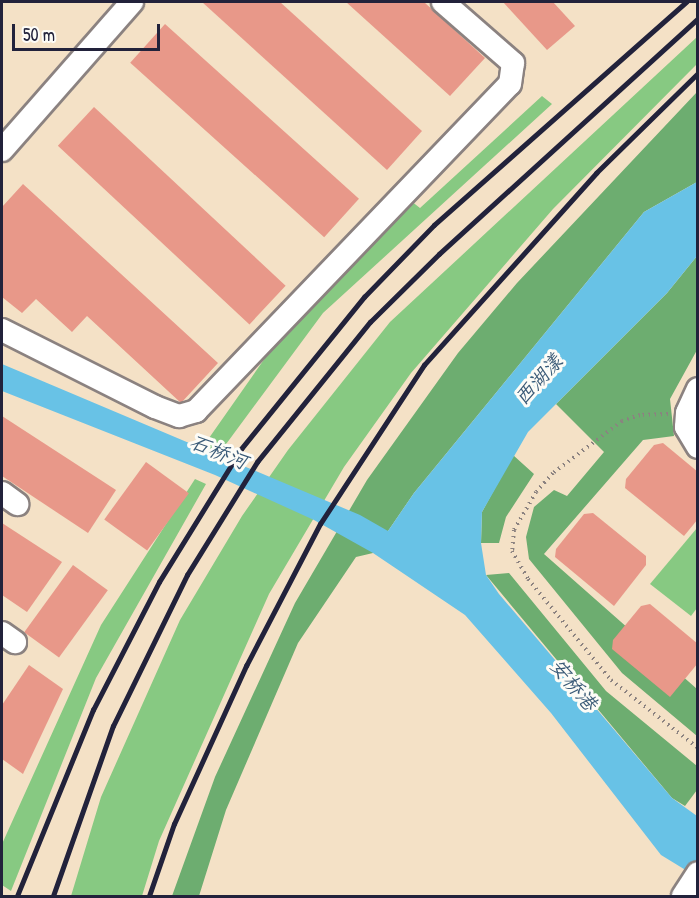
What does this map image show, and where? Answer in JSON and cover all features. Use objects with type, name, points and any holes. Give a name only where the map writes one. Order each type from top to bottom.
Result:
[{"type":"street","points":[[2,150],[132,2]]},
{"type":"street","points":[[2,330],[155,407],[179,416],[196,411],[510,84],[513,63],[443,2]]},
{"type":"street","points":[[698,389],[687,413],[686,427],[698,447]]},
{"type":"street","points":[[683,897],[698,873]]},
{"type":"path","points":[[687,413],[640,415],[622,421],[553,473],[536,492],[514,530],[512,551],[528,579],[611,680],[698,747]]},
{"type":"green space","points":[[697,37],[697,64],[553,209],[411,373],[344,467],[269,594],[159,841],[142,896],[71,896],[101,797],[180,620],[242,516],[288,450],[390,322]]},
{"type":"green space","points":[[697,92],[697,182],[644,212],[414,493],[373,553],[356,557],[298,643],[226,810],[199,896],[172,896],[215,777],[295,603],[367,480],[458,353],[517,283]]},
{"type":"green space","points":[[542,96],[552,104],[323,313],[218,455],[202,448],[277,341],[411,201],[420,208]]},
{"type":"green space","points":[[697,256],[697,350],[670,399],[674,436],[643,440],[544,554],[697,689],[697,736],[622,673],[529,559],[526,537],[534,507],[554,490],[567,496],[604,452],[556,404],[667,293]]},
{"type":"green space","points":[[513,455],[534,474],[506,517],[499,543],[481,543],[482,512]]},
{"type":"green space","points":[[195,479],[206,484],[96,678],[11,891],[2,885],[2,844],[101,625]]},
{"type":"green space","points":[[697,528],[697,608],[691,616],[650,584]]},
{"type":"green space","points":[[509,573],[606,691],[697,766],[697,790],[685,806],[672,798],[486,575]]},
{"type":"water","points":[[697,182],[697,256],[667,293],[528,432],[482,512],[481,543],[486,575],[499,594],[672,798],[697,816],[697,877],[661,855],[551,713],[465,615],[373,553],[314,520],[215,475],[2,391],[2,364],[360,515],[388,531],[414,493],[644,212]]},
{"type":"building","points":[[202,2],[280,2],[422,131],[387,170]]},
{"type":"building","points":[[346,2],[424,2],[485,58],[450,96]]},
{"type":"building","points":[[503,2],[553,2],[575,26],[547,50]]},
{"type":"building","points":[[165,24],[359,199],[324,237],[130,63]]},
{"type":"building","points":[[94,107],[286,286],[249,324],[58,146]]},
{"type":"building","points":[[23,184],[218,363],[181,403],[87,316],[72,332],[36,299],[22,313],[2,297],[2,207]]},
{"type":"building","points":[[2,416],[116,490],[88,533],[2,476]]},
{"type":"building","points":[[663,443],[698,472],[698,519],[684,536],[625,488],[626,479],[654,445]]},
{"type":"building","points":[[146,462],[189,493],[147,551],[104,519]]},
{"type":"building","points":[[593,513],[646,556],[646,565],[614,606],[555,557],[556,549],[584,514]]},
{"type":"building","points":[[2,523],[62,562],[27,612],[2,595]]},
{"type":"building","points":[[73,565],[108,590],[59,657],[24,632]]},
{"type":"building","points":[[650,604],[698,644],[698,663],[670,697],[612,649],[613,640],[641,606]]},
{"type":"building","points":[[29,665],[63,689],[23,774],[2,759],[2,705]]},
{"type":"railway","points":[[17,896],[93,710],[159,582],[241,449],[364,297],[434,225],[686,2]]},
{"type":"railway","points":[[53,896],[113,726],[187,575],[257,462],[370,322],[439,254],[698,18]]},
{"type":"railway","points":[[149,896],[174,824],[246,666],[320,524],[424,365],[596,173],[698,73]]},
{"type":"water label","name":"西湖漾","points":[[538,379]]},
{"type":"water label","name":"石桥河","points":[[219,451]]},
{"type":"water label","name":"安桥港","points":[[574,684]]}]
